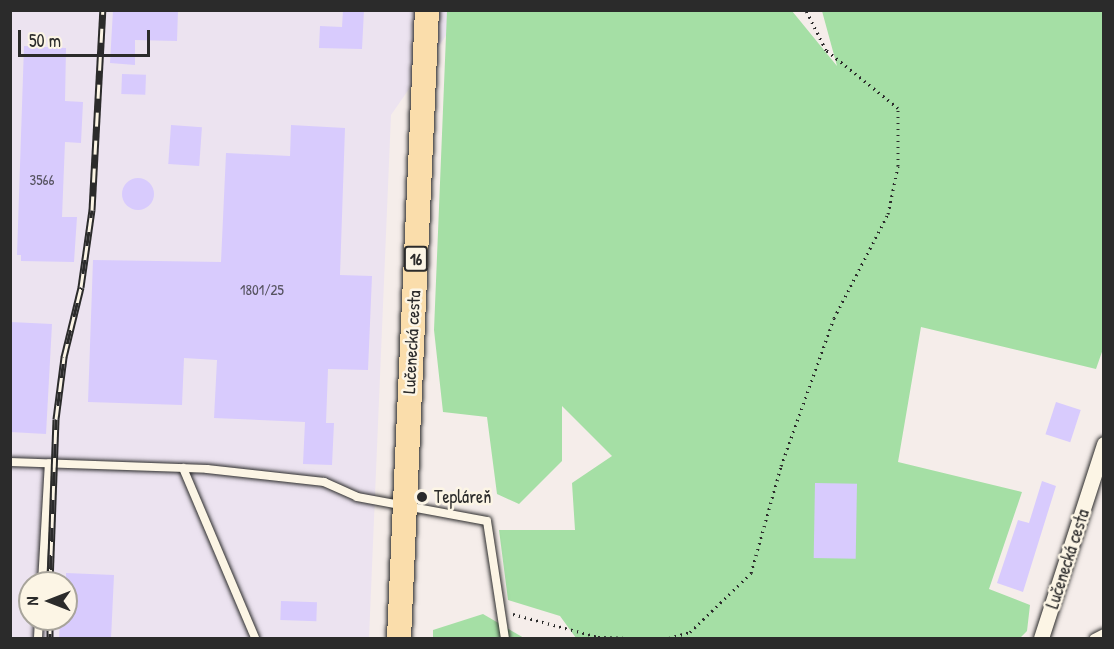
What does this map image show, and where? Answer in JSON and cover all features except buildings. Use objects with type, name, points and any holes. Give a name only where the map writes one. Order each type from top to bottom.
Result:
[{"type":"main road","name":"Lučenecká cesta","points":[[399,639],[427,10]]},
{"type":"street","name":"Lučenecká cesta","points":[[1041,639],[1104,444]]},
{"type":"lane","points":[[10,462],[183,468],[324,482],[357,497],[487,521],[505,639]]},
{"type":"lane","points":[[43,571],[49,463]]},
{"type":"lane","points":[[183,468],[255,639]]},
{"type":"lane","points":[[1094,639],[1104,633]]},
{"type":"path","points":[[669,639],[690,632],[751,573],[782,466],[834,318],[888,214],[898,166],[898,108],[826,50],[806,10]]},
{"type":"path","points":[[500,611],[598,637],[623,639]]},
{"type":"shaded area","points":[[10,11],[463,11],[391,115],[369,638],[11,638]]},
{"type":"green space","points":[[447,11],[792,11],[837,66],[822,11],[1103,11],[1104,346],[1096,369],[921,327],[898,462],[1022,492],[989,589],[1030,605],[1027,631],[1020,638],[576,638],[560,616],[508,600],[499,530],[575,530],[572,483],[612,456],[562,406],[562,461],[519,504],[497,494],[487,417],[443,412],[434,330]]},
{"type":"green space","points":[[483,614],[524,638],[433,638],[433,630]]},
{"type":"railway","points":[[50,571],[56,419],[64,357],[81,287],[92,210],[103,10]]},
{"type":"railway","points":[[50,631],[50,638]]},
{"type":"place","name":"Tepláreň","points":[[422,497]]}]
